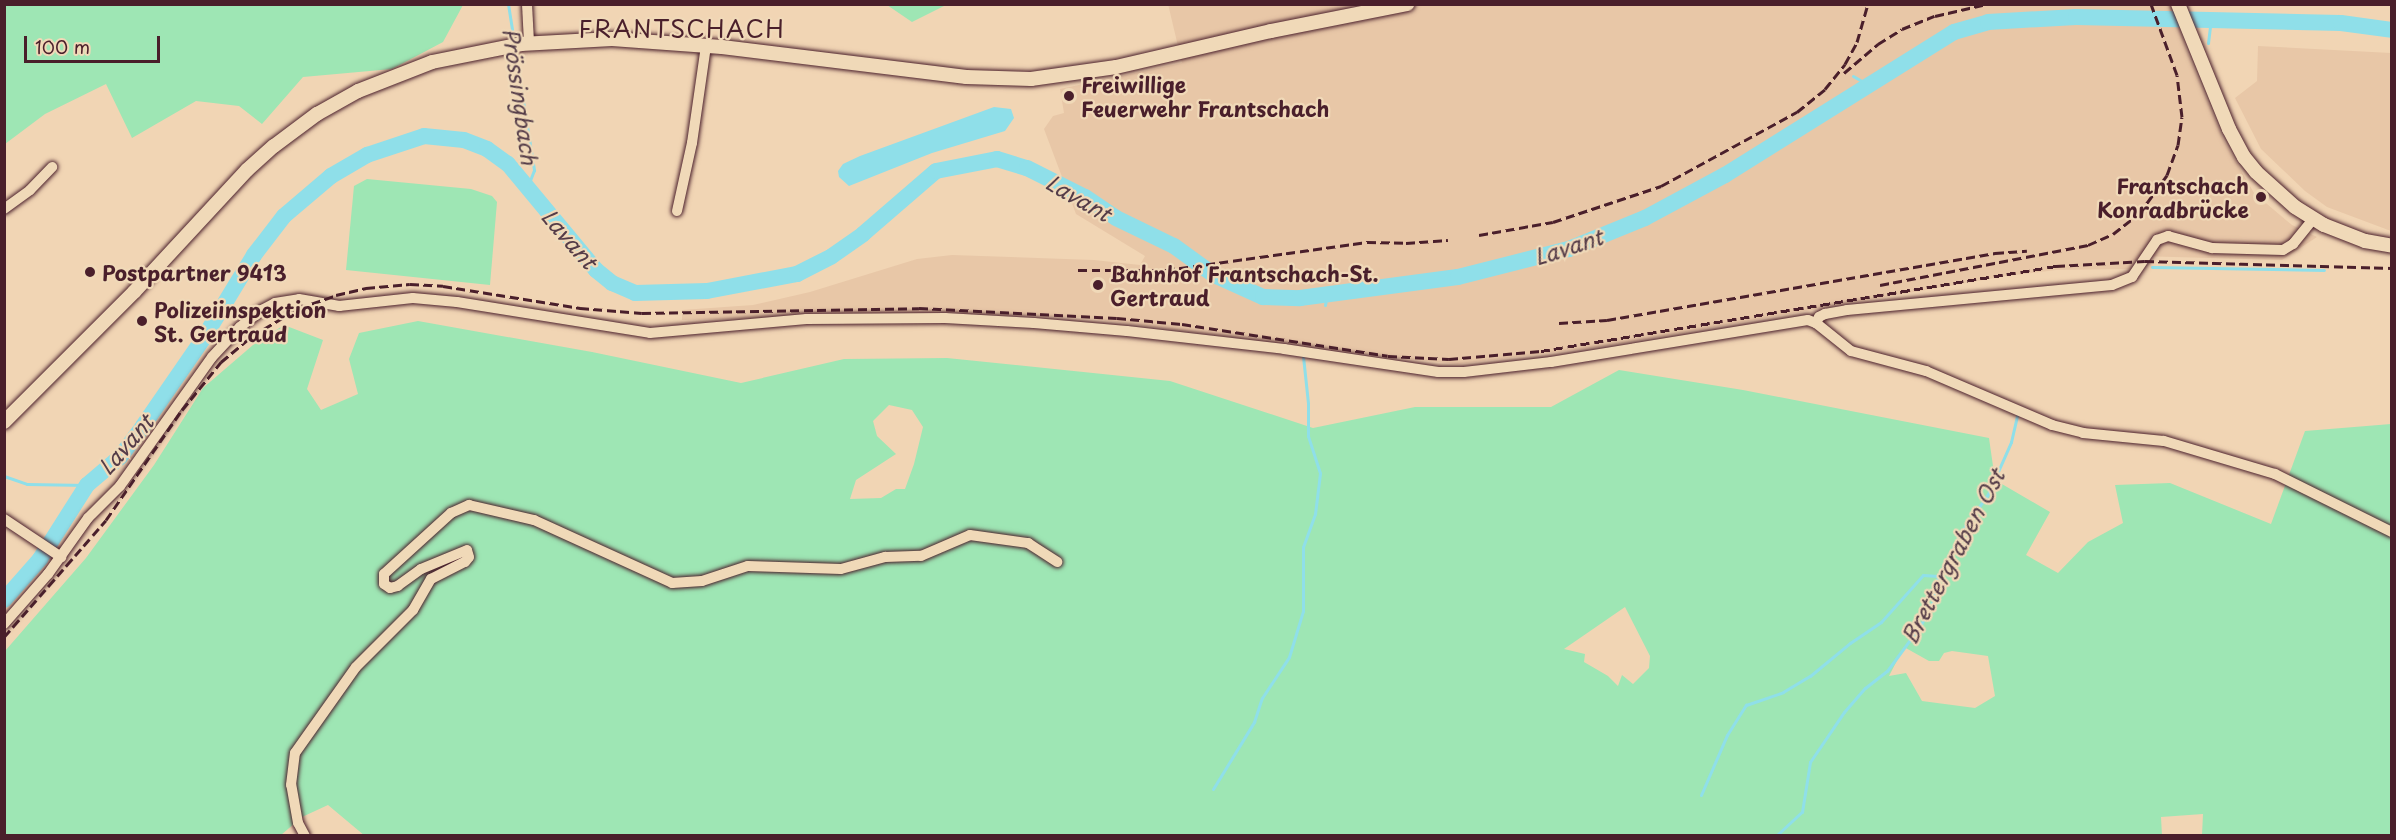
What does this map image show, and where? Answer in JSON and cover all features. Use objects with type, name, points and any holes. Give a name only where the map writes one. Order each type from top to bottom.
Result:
[{"type":"main road","points":[[4,422],[134,292],[247,170],[298,127],[335,103],[382,80],[432,62],[506,46],[602,39],[706,46],[966,77],[1031,79],[1100,71],[1270,31],[1407,4]]},
{"type":"main road","points":[[2178,4],[2195,49],[2244,157],[2278,194],[2313,219],[2354,237],[2391,246]]},
{"type":"street","points":[[525,44],[527,4]]},
{"type":"street","points":[[677,211],[692,143],[706,46]]},
{"type":"street","points":[[4,209],[30,190],[52,167]]},
{"type":"street","points":[[1816,323],[1819,317],[1825,314],[1847,310],[2112,285],[2132,277],[2157,240],[2168,236],[2212,248],[2283,250],[2293,244],[2313,219]]},
{"type":"street","points":[[4,624],[88,518],[120,486],[212,357],[249,320],[274,303],[299,299],[339,306],[413,298],[456,302],[650,333],[806,320],[945,318],[1011,322],[1127,331],[1284,349],[1438,372],[1464,372],[1551,362],[1800,320],[1816,323],[1851,351],[1926,371],[2052,425],[2084,433],[2164,441],[2275,474],[2391,532]]},
{"type":"street","points":[[305,836],[298,823],[291,785],[295,753],[356,667],[413,610],[431,579],[465,562],[469,557],[467,550],[421,568],[398,586],[390,588],[384,584],[384,574],[452,513],[469,504],[534,520],[672,583],[702,581],[748,566],[841,569],[885,557],[921,556],[970,535],[1028,543],[1057,562]]},
{"type":"street","points":[[4,519],[59,556]]},
{"type":"shaded area","points":[[1168,4],[2173,5],[2186,49],[2224,141],[2254,193],[2292,225],[2317,237],[2282,260],[2138,256],[2132,269],[2056,270],[2006,276],[1605,346],[1458,364],[1340,352],[1080,317],[930,314],[682,320],[682,310],[753,305],[810,292],[917,259],[952,255],[1094,260],[1140,265],[1145,256],[1076,214],[1044,129],[1053,116],[1064,113],[1060,89],[1182,63]]},
{"type":"shaded area","points":[[2258,46],[2391,53],[2391,231],[2327,207],[2305,191],[2261,149],[2235,98],[2257,81]]},
{"type":"green space","points":[[5,4],[463,5],[443,42],[392,69],[303,77],[262,124],[239,106],[196,101],[132,138],[106,84],[45,114],[5,144]]},
{"type":"green space","points":[[887,5],[946,5],[912,22]]},
{"type":"green space","points":[[367,179],[471,189],[492,196],[497,202],[490,285],[346,270],[354,186]]},
{"type":"green space","points":[[418,321],[592,352],[741,383],[844,359],[947,358],[1170,381],[1313,428],[1415,407],[1551,407],[1619,370],[1743,390],[1989,438],[1995,480],[2050,512],[2026,555],[2058,573],[2088,542],[2123,523],[2115,485],[2170,483],[2271,524],[2305,431],[2391,424],[2391,835],[2202,835],[2203,814],[2161,817],[2162,836],[365,836],[328,805],[302,817],[281,835],[5,836],[5,651],[86,558],[154,465],[203,388],[253,345],[284,325],[323,340],[307,389],[321,410],[358,394],[349,359],[359,333]],"holes":[[[889,405],[912,410],[923,427],[905,489],[896,489],[881,498],[850,499],[856,480],[896,454],[877,436],[873,421]],[[1625,607],[1650,656],[1649,668],[1633,684],[1622,675],[1618,686],[1608,676],[1584,662],[1585,654],[1564,649]],[[1904,647],[1929,661],[1939,661],[1944,653],[1952,651],[1988,656],[1995,696],[1975,708],[1922,701],[1906,673],[1889,676]]]},
{"type":"water","points":[[994,107],[1011,109],[1014,118],[1005,131],[932,153],[849,186],[839,177],[838,171],[843,164],[860,156]]},
{"type":"waterway","name":"Prössingbach","points":[[508,4],[514,41]]},
{"type":"waterway","name":"Lavant","points":[[4,600],[40,559],[87,485],[120,457],[143,426],[203,339],[254,255],[284,216],[331,176],[367,155],[424,136],[464,140],[487,149],[508,164],[596,270],[612,283],[635,293],[707,291],[797,274],[832,256],[863,234],[936,171],[997,159],[1027,168],[1085,197],[1116,218],[1174,246],[1214,275],[1263,297],[1300,298],[1458,277],[1569,249],[1645,218],[1725,175],[1954,32],[1988,22],[2076,17],[2341,23],[2392,30]]},
{"type":"waterway","name":"Brettergraben Ost","points":[[2208,43],[2211,20]]},
{"type":"waterway","name":"Prössingbach","points":[[515,51],[534,170],[527,188]]},
{"type":"waterway","points":[[1853,76],[1870,86]]},
{"type":"waterway","name":"Brettergraben Ost","points":[[2152,267],[2324,270]]},
{"type":"waterway","points":[[1325,305],[1327,295]]},
{"type":"waterway","points":[[1213,789],[1254,722],[1262,698],[1289,657],[1303,611],[1303,547],[1315,514],[1320,473],[1308,436],[1308,403],[1303,356]]},
{"type":"waterway","name":"Brettergraben Ost","points":[[1778,834],[1802,812],[1810,762],[1844,712],[1865,688],[1887,671],[1920,626],[1932,604],[1938,576],[1965,526],[1988,494],[2011,442],[2017,416]]},
{"type":"waterway","points":[[4,476],[27,484],[87,485]]},
{"type":"waterway","points":[[1701,795],[1727,735],[1746,705],[1783,692],[1810,676],[1850,643],[1881,622],[1923,575],[1938,576]]},
{"type":"railway","points":[[1479,235],[1553,222],[1661,186],[1797,112],[1825,89],[1845,64],[1857,42],[1868,4]]},
{"type":"railway","points":[[1844,73],[1878,44],[1902,29],[1935,16],[1987,4]]},
{"type":"railway","points":[[1880,285],[2088,245],[2113,234],[2139,214],[2167,175],[2178,145],[2182,117],[2177,75],[2151,4]]},
{"type":"railway","points":[[1078,270],[1166,270],[1367,242],[1406,243],[1448,240]]},
{"type":"railway","points":[[1559,323],[1607,320],[1995,253],[2027,251]]},
{"type":"railway","points":[[4,637],[106,520],[182,410],[221,362],[252,336],[299,308],[336,295],[366,288],[410,284],[443,286],[580,308],[642,313],[919,308],[1117,318],[1182,324],[1388,356],[1449,359],[1541,351],[2056,266],[2145,261],[2392,268]]},
{"type":"place","name":"Freiwillige Feuerwehr Frantschach","points":[[1069,96]]},
{"type":"place","name":"Frantschach Konradbrücke","points":[[2261,197]]},
{"type":"place","name":"Postpartner 9413","points":[[90,272]]},
{"type":"place","name":"Bahnhof Frantschach-St. Gertraud","points":[[1098,285]]},
{"type":"place","name":"Polizeiinspektion St. Gertraud","points":[[142,321]]},
{"type":"district","name":"FRANTSCHACH","points":[[682,29]]}]
